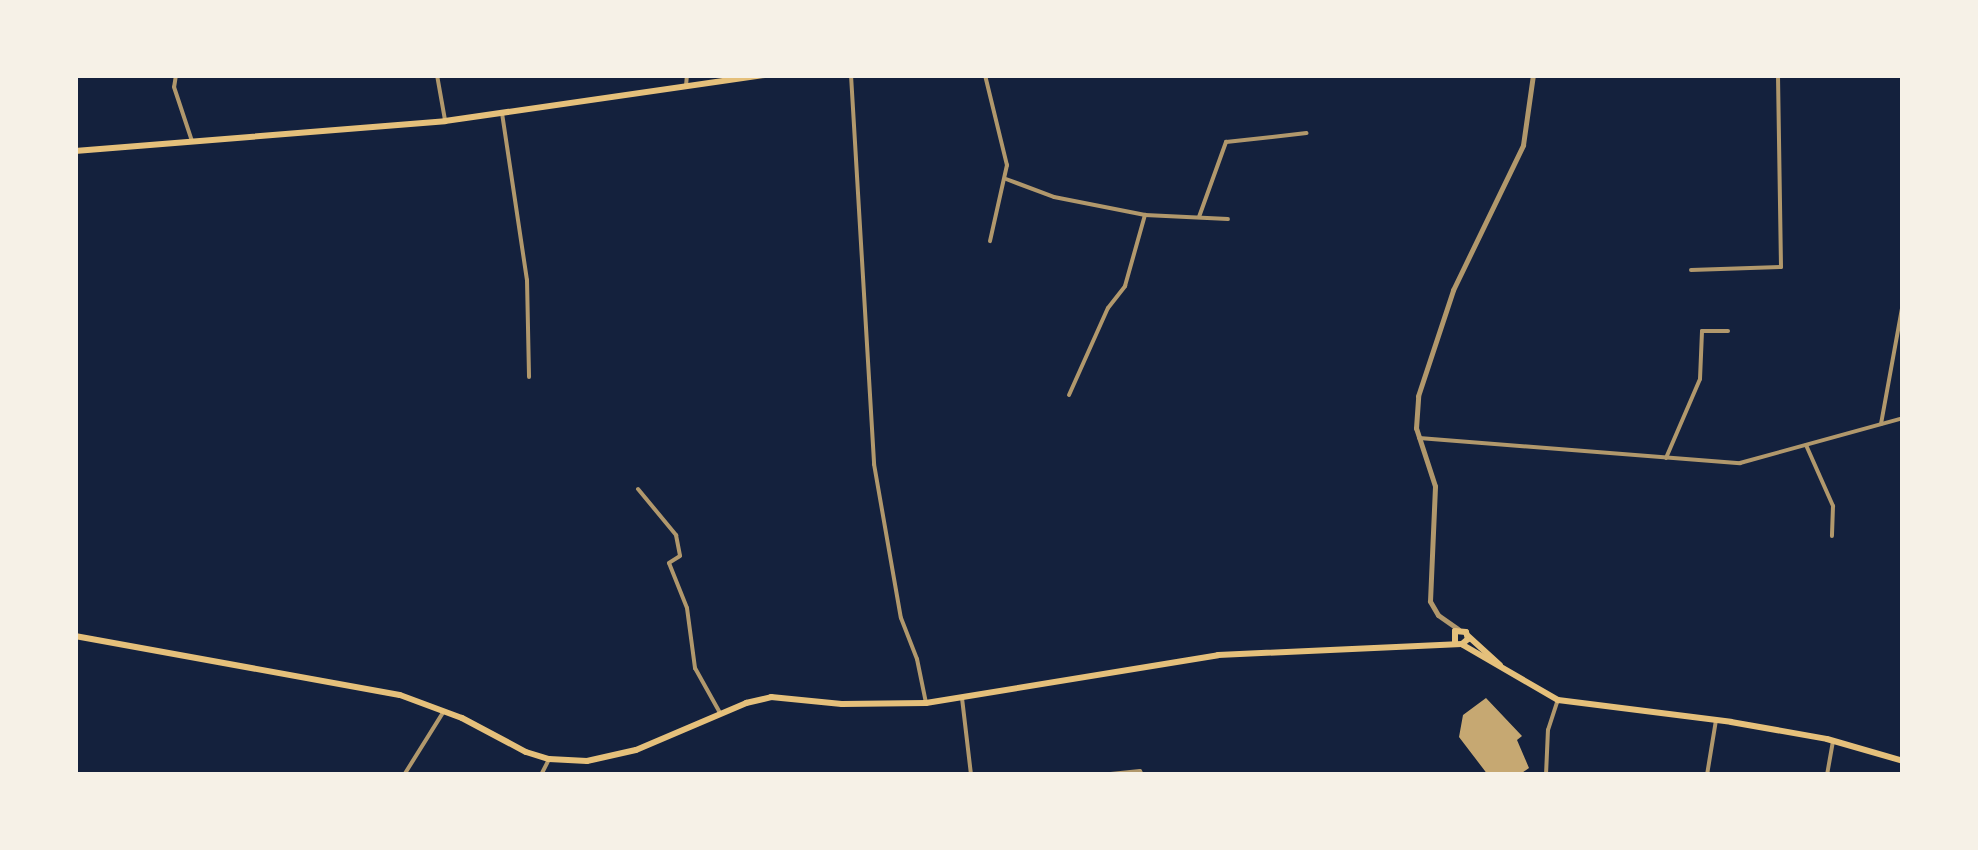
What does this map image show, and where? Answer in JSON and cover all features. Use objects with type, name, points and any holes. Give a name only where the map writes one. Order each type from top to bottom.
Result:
[{"type":"main road","points":[[75,151],[445,121],[765,75]]},
{"type":"main road","points":[[75,636],[400,695],[550,759],[614,757],[680,735],[721,714],[771,697],[842,704],[926,703],[1218,655],[1429,645],[1468,636],[1501,666]]},
{"type":"main road","points":[[1456,637],[1558,700],[1716,720],[1833,741],[1903,760]]},
{"type":"street","points":[[176,75],[174,87],[192,141]]},
{"type":"street","points":[[437,75],[445,121]]},
{"type":"street","points":[[686,86],[687,75]]},
{"type":"street","points":[[851,75],[874,464],[901,618],[917,659],[926,703]]},
{"type":"street","points":[[985,75],[1007,165],[990,240]]},
{"type":"street","points":[[1456,637],[1430,601],[1435,486],[1420,438],[1418,396],[1436,335],[1524,145],[1534,75]]},
{"type":"street","points":[[1691,270],[1781,267],[1778,75]]},
{"type":"street","points":[[502,113],[528,280],[529,377]]},
{"type":"street","points":[[1199,216],[1226,142],[1307,133]]},
{"type":"street","points":[[1006,179],[1054,197],[1145,215],[1228,219]]},
{"type":"street","points":[[1069,396],[1108,308],[1125,286],[1145,215]]},
{"type":"street","points":[[1880,424],[1903,303]]},
{"type":"street","points":[[1666,458],[1700,380],[1702,331],[1728,331]]},
{"type":"street","points":[[1420,438],[1740,464],[1903,418]]},
{"type":"street","points":[[1806,445],[1833,506],[1832,536]]},
{"type":"street","points":[[638,489],[676,535],[680,556],[669,563],[687,608],[695,668],[721,714]]},
{"type":"street","points":[[962,698],[973,774]]},
{"type":"street","points":[[1546,775],[1548,730],[1558,700]]},
{"type":"street","points":[[404,775],[444,711]]},
{"type":"street","points":[[1707,775],[1716,720]]},
{"type":"street","points":[[1827,775],[1833,741]]},
{"type":"street","points":[[541,775],[550,759]]},
{"type":"street","points":[[1101,775],[1140,770],[1142,775]]},
{"type":"building","points":[[1486,698],[1522,736],[1517,740],[1529,768],[1519,775],[1488,775],[1459,737],[1463,715]]}]
